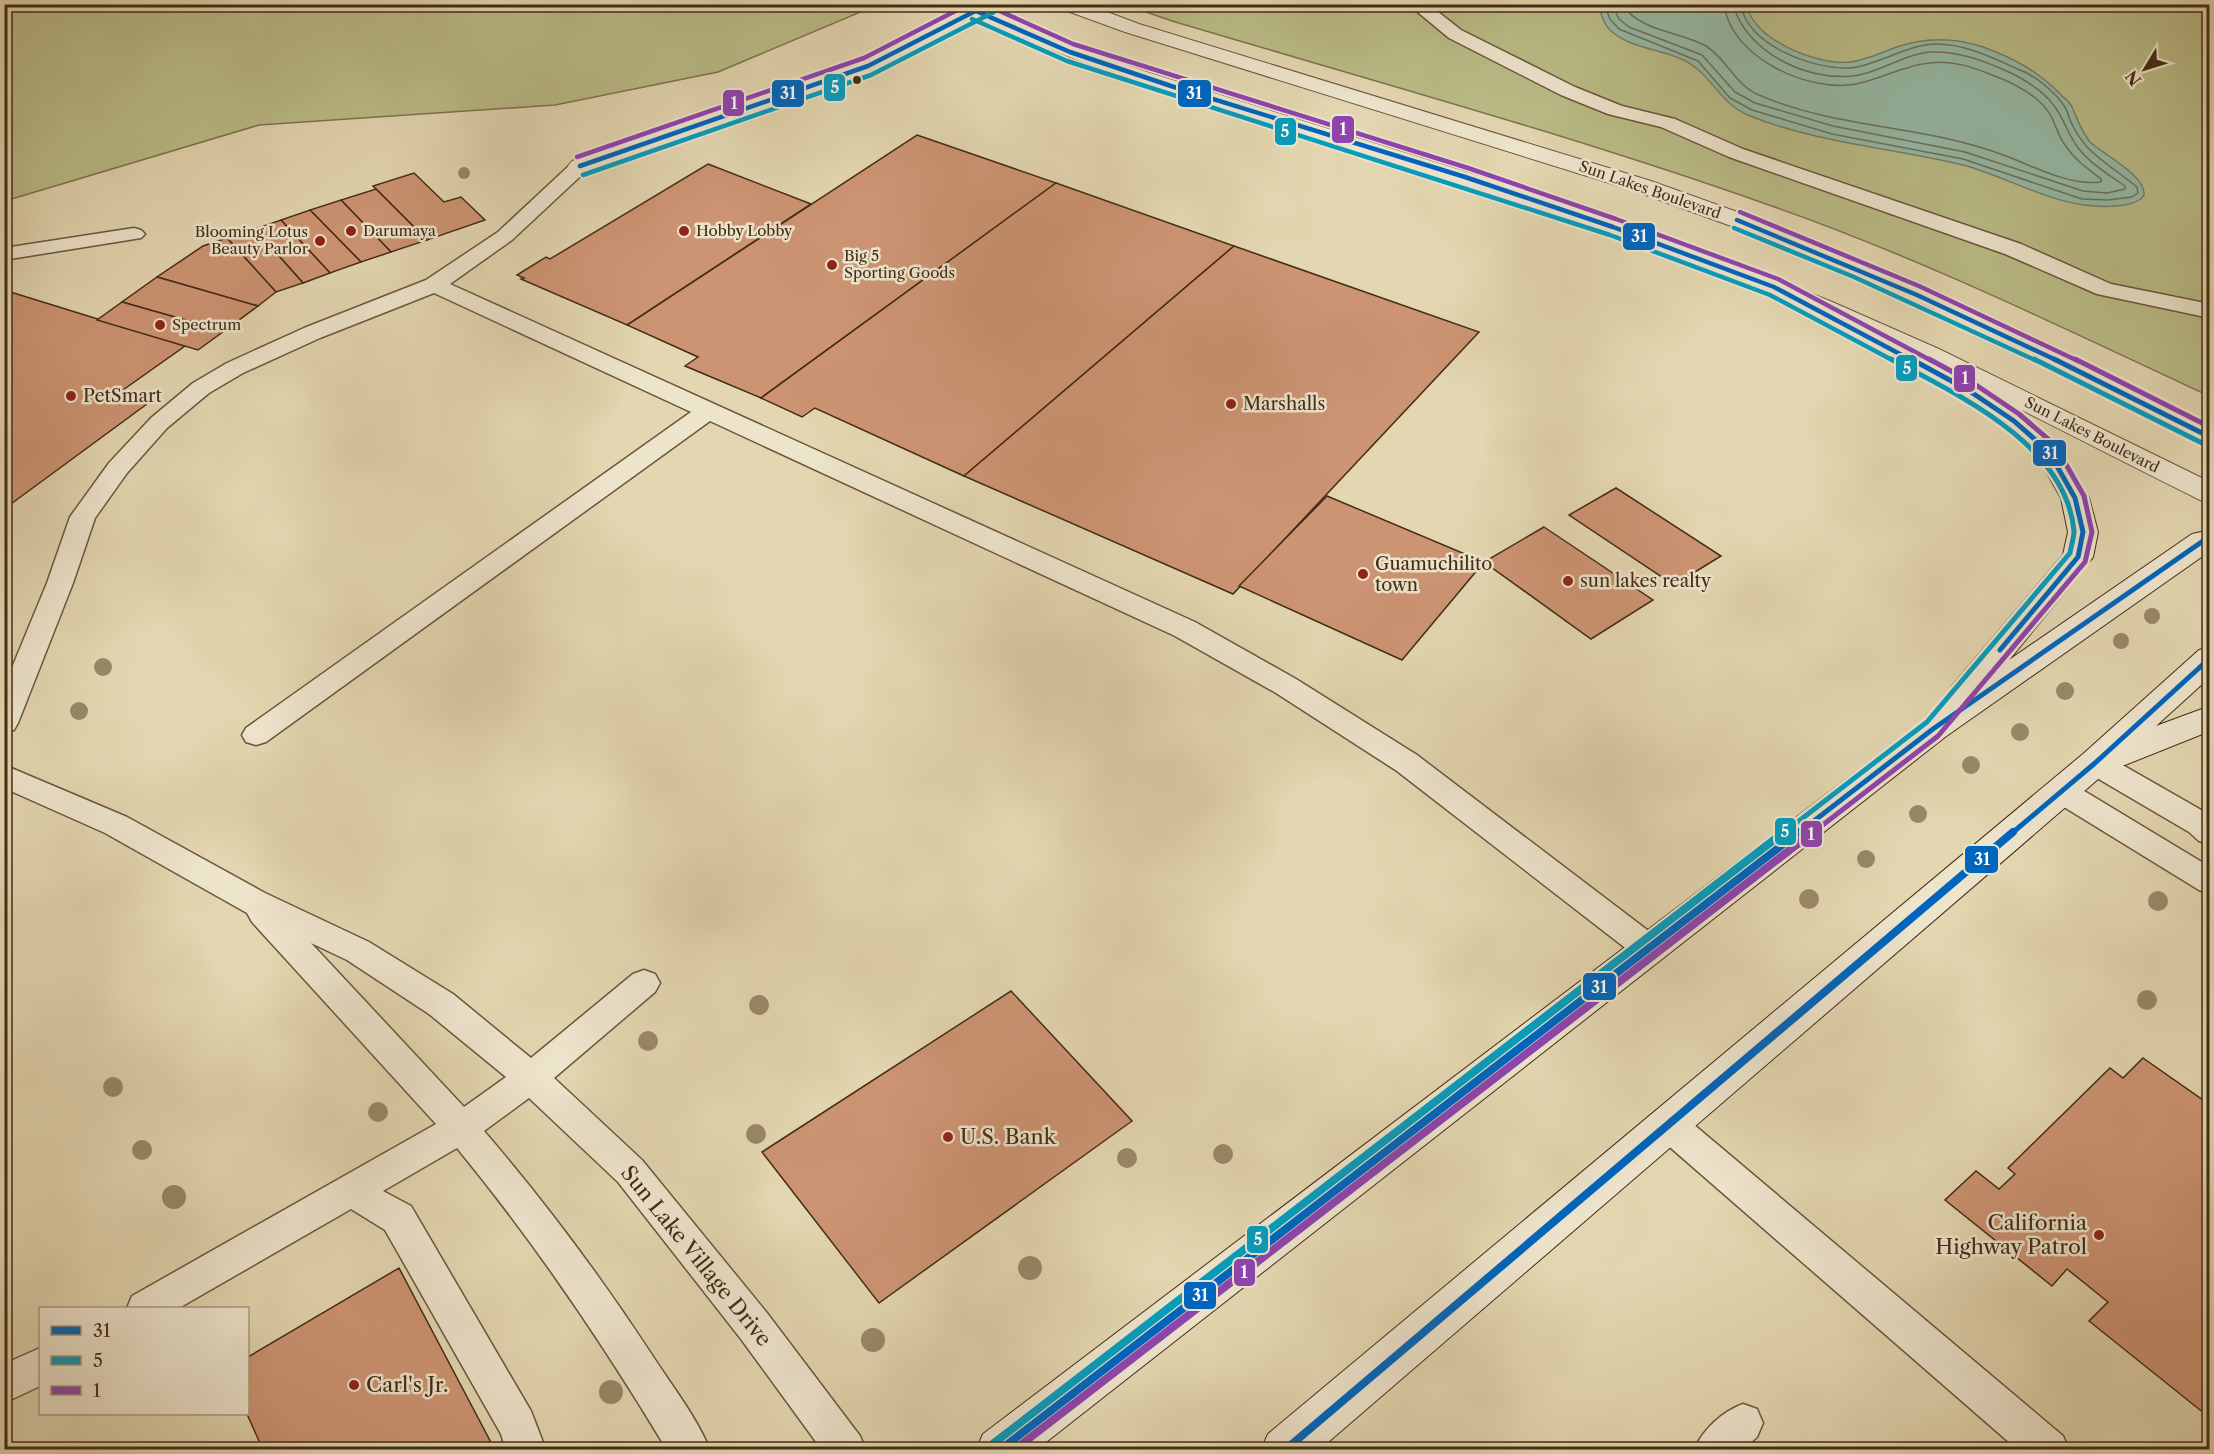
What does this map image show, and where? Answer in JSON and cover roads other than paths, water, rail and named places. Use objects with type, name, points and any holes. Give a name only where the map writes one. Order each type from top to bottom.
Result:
[{"type":"street","name":"Sun Lakes Boulevard","points":[[1066,4],[1132,28],[1632,182],[1784,237],[1936,301],[2210,437]]},
{"type":"street","name":"Sun Lakes Boulevard","points":[[976,7],[1070,52],[1171,86],[1476,180],[1613,227],[1774,287],[1886,334],[2002,389],[2210,494]]},
{"type":"street","points":[[580,166],[868,66],[976,7]]},
{"type":"street","points":[[1774,287],[1968,390],[2014,421],[2049,452],[2075,498],[2083,532],[2078,558],[1933,729]]},
{"type":"street","points":[[999,1449],[1933,729],[2203,541],[2210,540]]},
{"type":"street","points":[[1284,1449],[2095,763],[2210,658]]},
{"type":"street","points":[[2095,763],[2210,718]]},
{"type":"lane","points":[[1416,4],[1455,34],[1576,95],[1615,110],[1668,123],[1737,153],[2013,249],[2105,289],[2210,311]]},
{"type":"lane","points":[[4,723],[60,584],[83,517],[118,468],[159,423],[201,388],[235,368],[312,333],[434,285],[505,236],[580,166]]},
{"type":"lane","points":[[4,254],[134,234]]},
{"type":"lane","points":[[434,285],[1185,629],[1286,686],[1407,763],[1648,948]]},
{"type":"lane","points":[[256,735],[708,411]]},
{"type":"lane","points":[[2095,763],[2200,824],[2210,833]]},
{"type":"lane","points":[[4,776],[117,825],[254,902],[461,1128],[516,1195],[633,1356],[690,1449]]},
{"type":"lane","points":[[2061,791],[2210,882]]},
{"type":"lane","name":"Sun Lake Village Drive","points":[[254,902],[358,951],[441,1004],[531,1078],[630,1171],[754,1326],[846,1449]]},
{"type":"lane","points":[[147,1307],[461,1128],[531,1078],[644,983]]},
{"type":"lane","points":[[1668,1124],[2049,1449]]},
{"type":"lane","points":[[352,1191],[398,1218],[517,1425],[526,1449]]},
{"type":"lane","points":[[4,1385],[39,1367]]},
{"type":"lane","points":[[1714,1449],[1743,1423]]},
{"type":"water","points":[[1598,5],[1747,5],[1752,18],[1774,39],[1805,55],[1838,62],[1856,61],[1905,44],[1927,40],[1961,41],[1983,47],[2024,66],[2052,86],[2071,105],[2082,130],[2091,143],[2132,173],[2143,188],[2144,195],[2140,200],[2125,205],[2084,205],[2068,202],[1963,165],[1802,133],[1750,116],[1733,106],[1696,68],[1676,57],[1640,46],[1618,36],[1607,26]]},
{"type":"place","name":"Darumaya","points":[[351,231]]},
{"type":"place","name":"Hobby Lobby","points":[[684,231]]},
{"type":"place","name":"Blooming Lotus Beauty Parlor","points":[[320,241]]},
{"type":"place","name":"Big 5 Sporting Goods","points":[[832,265]]},
{"type":"place","name":"Spectrum","points":[[160,325]]},
{"type":"place","name":"PetSmart","points":[[71,396]]},
{"type":"place","name":"Marshalls","points":[[1231,404]]},
{"type":"place","name":"Guamuchilito town","points":[[1363,574]]},
{"type":"place","name":"sun lakes realty","points":[[1568,581]]},
{"type":"place","name":"U.S. Bank","points":[[948,1137]]},
{"type":"place","name":"California Highway Patrol","points":[[2099,1235]]},
{"type":"place","name":"Carl's Jr.","points":[[354,1385]]}]
